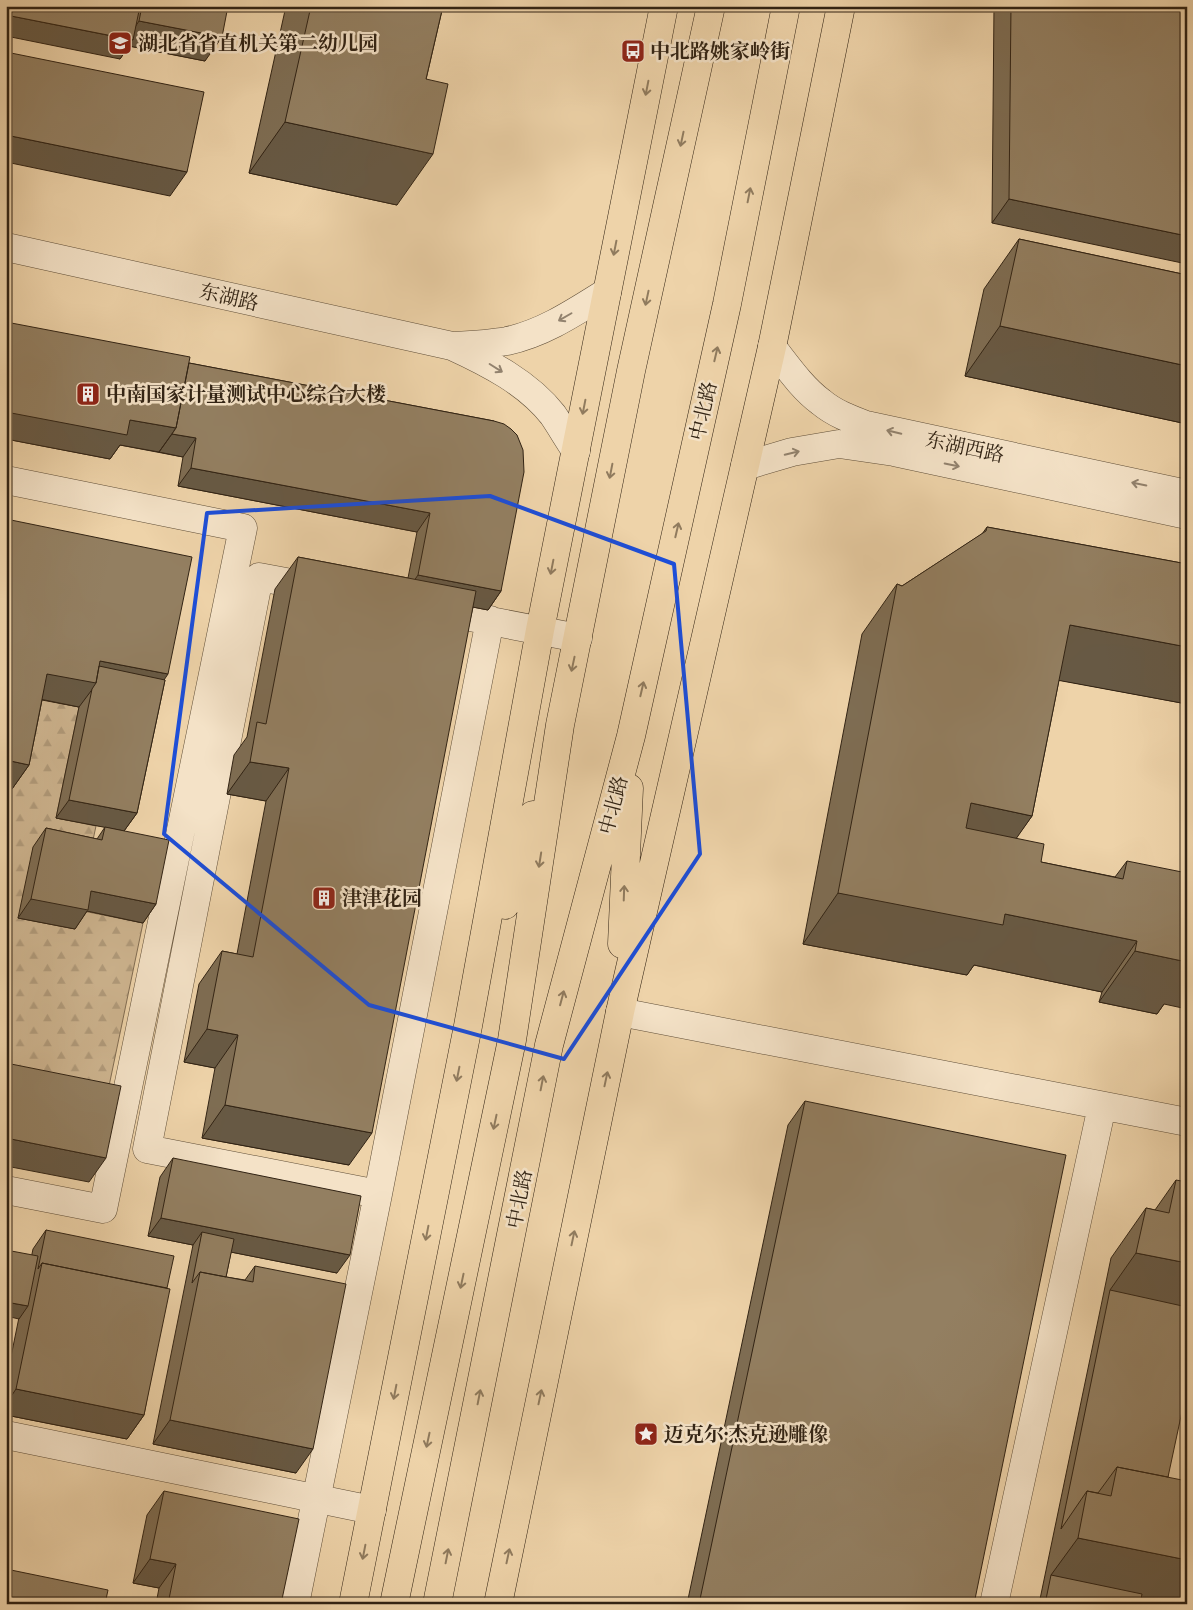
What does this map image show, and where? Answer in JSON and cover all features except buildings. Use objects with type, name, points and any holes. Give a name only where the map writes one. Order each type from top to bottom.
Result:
[{"type":"main road","points":[[354,1604],[468,1026],[540,630],[664,6]]},
{"type":"main road","name":"中北路","points":[[394,1604],[512,1040],[560,725],[631,371],[711,6]]},
{"type":"main road","name":"中北路","points":[[437,1604],[550,1045],[631,736],[727,304],[786,6]]},
{"type":"main road","points":[[498,1604],[620,1012],[772,347],[838,14]]},
{"type":"main road","points":[[468,1026],[560,725]]},
{"type":"main road","points":[[620,1012],[631,736]]},
{"type":"street","name":"东湖路","points":[[6,247],[452,346],[485,362],[523,387],[552,415],[576,451]]},
{"type":"street","name":"东湖路","points":[[452,346],[486,344],[509,340],[537,331],[563,320],[607,292]]},
{"type":"street","name":"东湖西路","points":[[772,347],[797,378],[821,402],[836,412],[866,425],[1187,494]]},
{"type":"street","name":"东湖西路","points":[[745,466],[792,452],[838,444],[894,452],[1187,516]]},
{"type":"street","points":[[6,480],[243,528],[103,1209],[6,1190]]},
{"type":"street","points":[[346,593],[259,576],[147,1149],[378,1194]]},
{"type":"street","points":[[413,606],[578,638]]},
{"type":"street","points":[[295,1604],[378,1194],[490,620]]},
{"type":"street","points":[[620,1012],[1187,1122]]},
{"type":"street","points":[[994,1604],[1102,1106]]},
{"type":"street","points":[[6,1435],[372,1510]]},
{"type":"highlighted area","points":[[490,496],[674,564],[700,854],[564,1059],[369,1005],[164,834],[207,513]]},
{"type":"green space","points":[[30,697],[79,707],[56,818],[96,826],[78,910],[143,923],[104,1110],[6,1090],[6,788],[11,789]]},
{"type":"place","name":"湖北省省直机关第二幼儿园","points":[[120,43]]},
{"type":"place","name":"中北路姚家岭街","points":[[633,51]]},
{"type":"place","name":"中南国家计量测试中心综合大楼","points":[[88,394]]},
{"type":"place","name":"津津花园","points":[[324,898]]},
{"type":"place","name":"迈克尔·杰克逊雕像","points":[[646,1434]]}]
